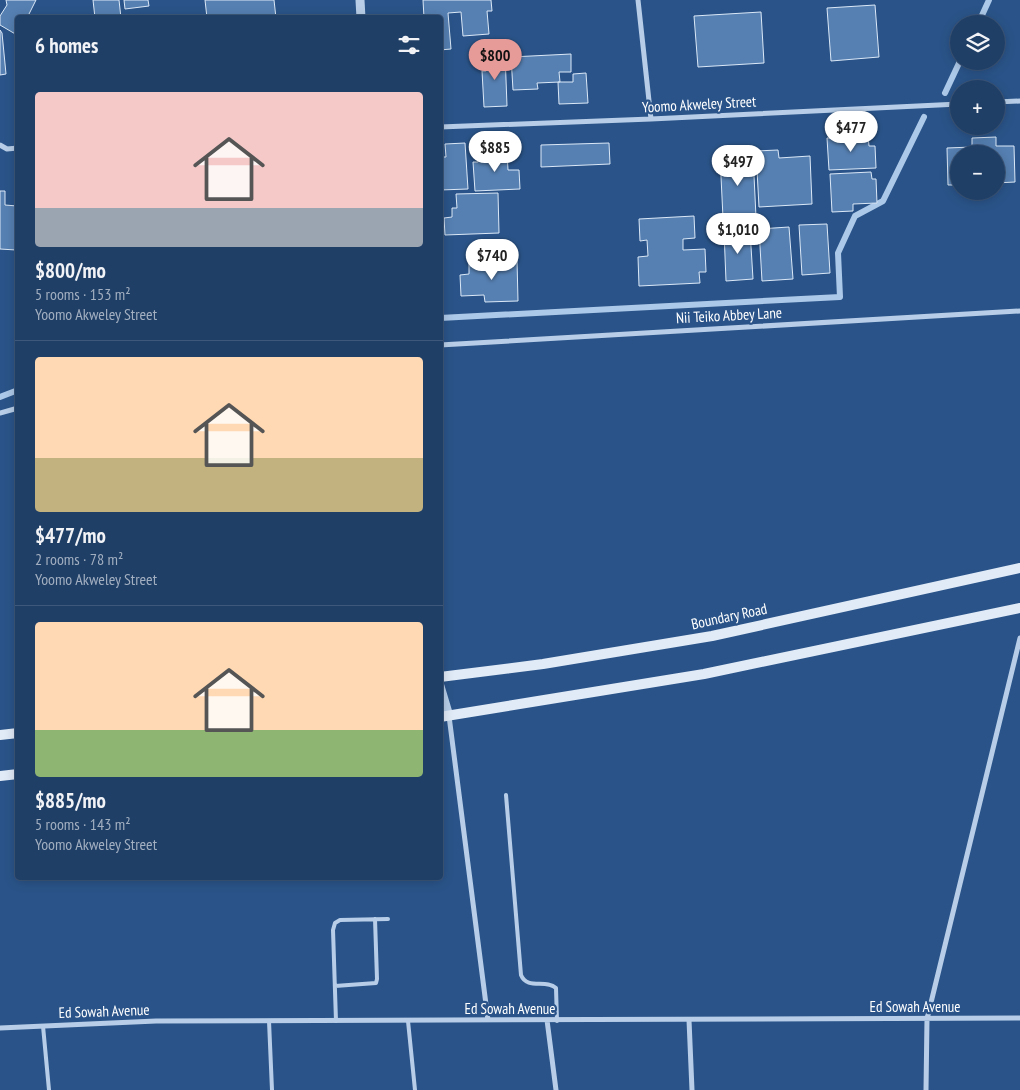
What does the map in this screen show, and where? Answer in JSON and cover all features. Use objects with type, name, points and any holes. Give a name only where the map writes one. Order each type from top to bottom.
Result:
[{"type":"main road","name":"Boundary Road","points":[[443,677],[543,664],[712,636],[1020,568]]},
{"type":"main road","points":[[445,716],[704,674],[1020,608]]},
{"type":"main road","points":[[0,735],[15,733]]},
{"type":"main road","points":[[0,776],[15,774]]},
{"type":"street","points":[[360,0],[361,15]]},
{"type":"street","points":[[638,0],[651,120]]},
{"type":"street","points":[[1005,101],[1020,100]]},
{"type":"street","name":"Yoomo Akweley Street","points":[[443,126],[651,120],[950,104]]},
{"type":"street","points":[[0,145],[7,149],[15,148]]},
{"type":"street","name":"Nii Teiko Abbey Lane","points":[[443,345],[1020,311]]},
{"type":"street","points":[[0,413],[15,409]]},
{"type":"street","points":[[926,1090],[927,1019],[1020,638]]},
{"type":"street","points":[[445,716],[488,1020]]},
{"type":"street","name":"Ed Sowah Avenue","points":[[0,1028],[156,1021],[1020,1018]]},
{"type":"street","points":[[548,1020],[556,1090]]},
{"type":"street","points":[[689,1020],[692,1090]]},
{"type":"lane","points":[[506,794],[521,975],[527,983],[552,985],[556,988],[557,1021]]},
{"type":"lane","points":[[335,986],[376,983],[375,919]]},
{"type":"lane","points":[[336,1021],[333,930],[335,923],[340,920],[388,919]]},
{"type":"lane","points":[[269,1021],[272,1090]]},
{"type":"lane","points":[[408,1021],[415,1090]]},
{"type":"lane","points":[[43,1026],[49,1090]]},
{"type":"building","points":[[6,0],[36,0],[28,15],[15,15],[15,34],[0,25],[0,16],[7,5]]},
{"type":"building","points":[[93,0],[119,0],[121,15],[95,15]]},
{"type":"building","points":[[124,0],[148,0],[149,6],[125,9]]},
{"type":"building","points":[[205,0],[274,0],[276,15],[207,15]]},
{"type":"building","points":[[423,0],[491,0],[492,11],[487,11],[489,34],[463,36],[461,12],[448,13],[451,49],[443,50],[443,15],[424,15]]},
{"type":"building","points":[[875,5],[879,57],[831,61],[827,8]]},
{"type":"building","points":[[761,12],[764,63],[698,67],[694,16]]},
{"type":"building","points":[[0,30],[2,33],[6,74],[0,75]]},
{"type":"building","points":[[505,53],[507,106],[484,107],[482,71],[486,71],[485,54]]},
{"type":"building","points":[[571,54],[571,72],[559,72],[560,82],[537,83],[538,89],[513,90],[511,57]]},
{"type":"building","points":[[586,73],[588,103],[559,104],[558,82],[573,82],[573,74]]},
{"type":"building","points":[[868,136],[869,146],[875,146],[876,168],[829,170],[827,138]]},
{"type":"building","points":[[996,137],[996,145],[972,145],[972,138]]},
{"type":"building","points":[[465,143],[468,189],[443,190],[443,157],[446,157],[445,144]]},
{"type":"building","points":[[609,143],[610,164],[541,167],[541,145]]},
{"type":"building","points":[[1005,146],[1014,146],[1015,182],[1005,183]]},
{"type":"building","points":[[947,148],[950,148],[950,185],[948,185]]},
{"type":"building","points":[[778,150],[779,158],[810,156],[812,204],[759,207],[756,151]]},
{"type":"building","points":[[507,152],[508,170],[519,170],[520,189],[475,191],[473,162],[478,162],[478,153]]},
{"type":"building","points":[[753,155],[756,217],[723,218],[720,156]]},
{"type":"building","points":[[871,172],[872,179],[876,179],[877,203],[853,204],[853,211],[832,212],[830,174]]},
{"type":"building","points":[[0,191],[5,191],[5,205],[15,206],[15,250],[0,249]]},
{"type":"building","points":[[498,193],[499,233],[445,235],[444,218],[452,217],[452,208],[457,208],[456,194]]},
{"type":"building","points":[[694,216],[695,238],[683,239],[683,250],[705,249],[706,272],[699,272],[700,283],[639,286],[638,257],[648,256],[647,240],[640,241],[639,219]]},
{"type":"building","points":[[827,224],[830,273],[802,275],[799,225]]},
{"type":"building","points":[[789,227],[793,279],[762,281],[759,229]]},
{"type":"building","points":[[750,230],[753,279],[726,281],[724,231]]},
{"type":"building","points":[[517,260],[518,301],[485,302],[484,295],[461,296],[460,275],[469,274],[469,262]]},
{"type":"waterway","points":[[982,15],[989,0]]},
{"type":"waterway","points":[[945,93],[956,70]]},
{"type":"waterway","points":[[443,318],[840,297],[838,253],[855,216],[883,201],[924,117]]},
{"type":"waterway","points":[[0,397],[15,391]]}]
